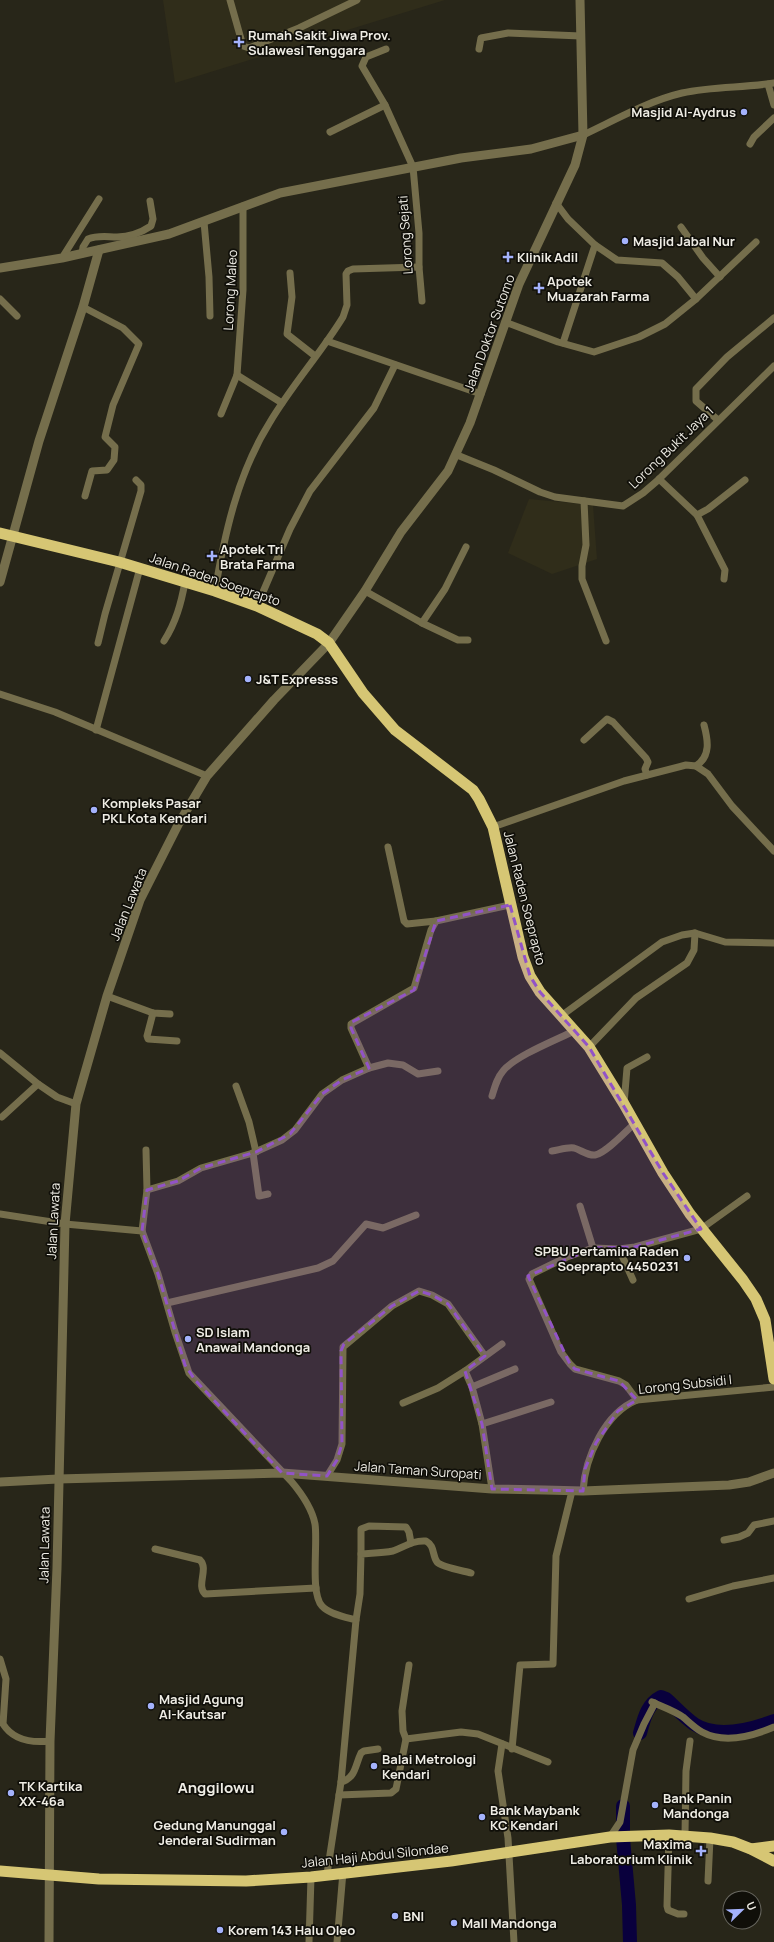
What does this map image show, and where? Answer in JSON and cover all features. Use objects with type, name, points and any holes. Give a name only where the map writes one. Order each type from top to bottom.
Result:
[{"type":"highway","name":"Jalan Raden Soeprapto","points":[[0,533],[119,562],[215,591],[257,606],[305,628],[329,643],[363,693],[395,730],[473,790],[480,799],[493,828],[500,853],[510,905],[523,957],[530,976],[540,992],[588,1047],[624,1104],[663,1173],[701,1229],[743,1280],[756,1299],[765,1320],[774,1379]]},
{"type":"highway","name":"Jalan Haji Abdul Silondae","points":[[0,1871],[107,1879],[232,1881],[311,1877],[343,1872],[451,1861],[508,1851],[612,1837],[685,1835],[734,1842],[751,1848]]},
{"type":"highway","points":[[751,1848],[774,1846]]},
{"type":"highway","points":[[751,1848],[774,1861]]},
{"type":"street","points":[[230,0],[243,46],[249,48],[299,28],[357,0]]},
{"type":"street","name":"Jalan Doktor Sutomo","points":[[329,643],[365,591],[401,532],[448,471],[457,455],[481,394],[519,284],[575,165],[583,135],[580,0]]},
{"type":"street","points":[[479,49],[481,38],[508,34],[581,36]]},
{"type":"street","name":"Lorong Sejati","points":[[386,49],[366,57],[362,66],[385,105],[413,167],[420,252],[419,267],[422,301]]},
{"type":"street","points":[[0,268],[82,254],[169,234],[280,193],[460,158],[531,149],[583,135],[655,102],[681,93],[710,88],[771,83],[774,105]]},
{"type":"street","points":[[330,132],[385,105]]},
{"type":"street","points":[[750,144],[754,137],[774,118]]},
{"type":"street","points":[[62,258],[99,199]]},
{"type":"street","points":[[82,254],[82,248],[88,239],[99,236],[123,236],[151,226],[153,219],[150,201]]},
{"type":"street","points":[[556,203],[568,219],[596,245],[617,260],[662,264],[678,277],[696,299]]},
{"type":"street","name":"Lorong Maleo","points":[[220,414],[237,375],[244,283],[243,206]]},
{"type":"street","points":[[204,222],[210,277],[210,316]]},
{"type":"street","points":[[681,228],[703,258],[720,277]]},
{"type":"street","points":[[506,322],[563,344],[594,352],[639,337],[665,324],[696,299],[756,242]]},
{"type":"street","points":[[563,344],[596,245]]},
{"type":"street","points":[[0,582],[14,536],[39,441],[83,306],[99,250]]},
{"type":"street","points":[[215,591],[224,538],[248,462],[262,434],[282,403],[343,317],[347,305],[346,274],[348,271],[353,269],[419,267]]},
{"type":"street","points":[[290,273],[292,297],[287,334],[315,356]]},
{"type":"street","points":[[0,299],[17,316]]},
{"type":"street","points":[[83,306],[123,328],[139,344],[113,405],[105,437],[115,447],[114,460],[107,470],[92,471],[84,496]]},
{"type":"street","points":[[718,420],[696,400],[696,389],[727,357],[774,318]]},
{"type":"street","points":[[327,341],[481,394]]},
{"type":"street","points":[[257,606],[290,529],[310,491],[374,408],[396,365]]},
{"type":"street","name":"Lorong Bukit Jaya 1","points":[[457,455],[494,470],[540,492],[555,497],[623,506],[643,493],[659,479],[774,366]]},
{"type":"street","points":[[237,375],[282,403]]},
{"type":"street","points":[[659,479],[697,515],[725,570],[726,575],[724,579]]},
{"type":"street","points":[[98,643],[119,562],[141,491],[141,485],[136,480]]},
{"type":"street","points":[[697,515],[708,509],[745,480]]},
{"type":"street","points":[[584,500],[586,545],[582,566],[582,579],[606,641]]},
{"type":"street","points":[[422,623],[445,589],[466,547]]},
{"type":"street","points":[[96,730],[140,568]]},
{"type":"street","points":[[164,641],[174,625],[180,609],[185,582]]},
{"type":"street","points":[[365,591],[446,636],[458,640],[468,640]]},
{"type":"street","name":"Jalan Lawata","points":[[49,1942],[50,1742],[57,1582],[58,1479],[66,1224],[76,1104],[107,996],[140,900],[179,823],[207,776],[274,700],[329,643]]},
{"type":"street","points":[[0,694],[55,712],[207,776]]},
{"type":"street","points":[[584,740],[607,719],[612,722],[646,758],[648,762],[645,769],[647,775]]},
{"type":"street","points":[[696,766],[701,762],[706,753],[707,738],[704,725]]},
{"type":"street","points":[[493,828],[676,766],[696,766],[708,774],[732,806],[774,851]]},
{"type":"street","points":[[388,847],[404,921],[407,924],[436,921],[510,905]]},
{"type":"street","points":[[369,1068],[351,1028],[351,1024],[414,988],[431,930],[436,921]]},
{"type":"street","points":[[561,1016],[662,942],[682,934],[695,933],[725,942],[774,944]]},
{"type":"street","points":[[588,1047],[636,998],[691,958],[694,950],[695,933]]},
{"type":"street","points":[[107,996],[153,1013],[170,1014]]},
{"type":"street","points":[[153,1013],[147,1036],[148,1039],[176,1041]]},
{"type":"street","points":[[492,1096],[497,1080],[505,1069],[523,1056],[574,1031]]},
{"type":"street","points":[[0,1053],[38,1084],[57,1097],[76,1104]]},
{"type":"street","points":[[624,1104],[627,1068],[647,1057]]},
{"type":"street","points":[[147,1190],[178,1181],[201,1168],[255,1153],[290,1134],[322,1094],[332,1086],[369,1068],[381,1064],[396,1064],[403,1065],[418,1074],[438,1071]]},
{"type":"street","points":[[2,1117],[38,1084]]},
{"type":"street","points":[[236,1086],[249,1122],[255,1153],[259,1196],[268,1194]]},
{"type":"street","points":[[552,1151],[574,1148],[590,1155],[596,1155],[612,1145],[635,1123]]},
{"type":"street","points":[[146,1150],[147,1190],[142,1231],[158,1274],[189,1373],[239,1424],[299,1490],[312,1513],[315,1526],[316,1588],[318,1600],[327,1610],[356,1620]]},
{"type":"street","points":[[637,1400],[626,1385],[619,1381],[575,1369],[570,1364],[561,1352],[529,1279],[532,1274],[567,1257],[593,1248],[619,1249],[635,1247],[701,1229],[747,1196]]},
{"type":"street","points":[[580,1206],[593,1248]]},
{"type":"street","points":[[0,1214],[66,1224],[142,1231]]},
{"type":"street","points":[[167,1303],[318,1268],[332,1261],[366,1224],[383,1228],[416,1215]]},
{"type":"street","points":[[619,1249],[633,1280]]},
{"type":"street","points":[[327,1476],[337,1460],[342,1444],[342,1347],[392,1306],[419,1291],[432,1295],[448,1304],[485,1356]]},
{"type":"street","points":[[403,1403],[438,1388],[465,1371],[502,1344]]},
{"type":"street","points":[[472,1387],[515,1369]]},
{"type":"street","points":[[465,1371],[472,1387],[482,1424],[492,1488]]},
{"type":"street","name":"Lorong Subsidi I","points":[[582,1491],[585,1469],[596,1443],[618,1411],[626,1404],[637,1400],[774,1387]]},
{"type":"street","points":[[482,1424],[551,1402]]},
{"type":"street","name":"Jalan Taman Suropati","points":[[0,1482],[282,1473],[492,1488],[582,1491],[729,1485],[749,1482],[774,1473]]},
{"type":"street","points":[[512,1749],[520,1665],[553,1664],[556,1556],[572,1491]]},
{"type":"street","points":[[724,1540],[739,1537],[748,1533],[753,1526],[774,1520]]},
{"type":"street","points":[[327,1874],[341,1782],[356,1620],[360,1594],[361,1529],[369,1526],[406,1527],[409,1532],[411,1543]]},
{"type":"street","points":[[361,1554],[392,1551],[411,1543],[426,1541],[432,1546],[436,1560],[440,1564],[471,1573]]},
{"type":"street","points":[[155,1549],[200,1560],[203,1568],[202,1589],[205,1594],[316,1588]]},
{"type":"street","points":[[690,1600],[733,1586],[774,1578]]},
{"type":"street","points":[[0,1659],[6,1679],[3,1724],[14,1734],[26,1741],[50,1742]]},
{"type":"street","points":[[339,1795],[394,1791],[406,1739],[403,1731],[402,1710],[409,1665]]},
{"type":"street","points":[[612,1837],[620,1822],[633,1750],[654,1703],[677,1713],[703,1732],[716,1737],[751,1735],[774,1728]]},
{"type":"street","points":[[406,1739],[461,1732],[478,1734],[512,1749],[548,1762]]},
{"type":"street","points":[[685,1835],[686,1771],[690,1741]]},
{"type":"street","points":[[502,1744],[498,1771],[508,1851],[514,1942]]},
{"type":"street","points":[[341,1782],[350,1779],[353,1775],[364,1751],[378,1749]]},
{"type":"street","points":[[668,1835],[667,1906],[668,1910],[672,1913],[684,1914]]},
{"type":"street","points":[[708,1881],[710,1838]]},
{"type":"street","points":[[337,1942],[343,1872]]},
{"type":"street","points":[[309,1942],[311,1877]]},
{"type":"highlighted area","points":[[510,905],[530,976],[540,992],[589,1047],[663,1173],[701,1229],[635,1247],[593,1248],[528,1276],[570,1364],[575,1369],[619,1381],[637,1400],[618,1411],[596,1443],[585,1469],[583,1491],[492,1489],[482,1424],[465,1371],[485,1356],[448,1304],[432,1295],[419,1291],[392,1306],[344,1344],[341,1351],[342,1444],[337,1460],[327,1476],[282,1473],[195,1380],[185,1365],[158,1274],[142,1231],[147,1190],[178,1181],[201,1168],[256,1152],[290,1134],[322,1094],[342,1080],[369,1068],[351,1028],[352,1022],[414,990],[436,921]]},
{"type":"shaded area","name":"Rumah Sakit Jiwa Prov. Sulawesi Tenggara","points":[[163,0],[445,0],[175,83]]},
{"type":"shaded area","points":[[529,499],[593,505],[597,559],[552,574],[508,553]]},
{"type":"waterway","points":[[640,1733],[649,1708],[661,1697],[666,1699],[694,1724],[703,1729],[734,1732],[774,1721]]},
{"type":"waterway","points":[[623,1806],[623,1838],[629,1905],[630,1942]]},
{"type":"place","name":"Rumah Sakit Jiwa Prov. Sulawesi Tenggara","points":[[239,42]]},
{"type":"place","name":"Masjid Al-Aydrus","points":[[744,112]]},
{"type":"place","name":"Masjid Jabal Nur","points":[[625,241]]},
{"type":"place","name":"Klinik Adil","points":[[508,257]]},
{"type":"place","name":"Apotek Muazarah Farma","points":[[539,288]]},
{"type":"place","name":"Apotek Tri Brata Farma","points":[[212,556]]},
{"type":"place","name":"J&T Expresss","points":[[248,679]]},
{"type":"place","name":"Kompleks Pasar PKL Kota Kendari","points":[[94,810]]},
{"type":"place","name":"SPBU Pertamina Raden Soeprapto 4450231","points":[[687,1258]]},
{"type":"place","name":"SD Islam Anawai Mandonga","points":[[188,1339]]},
{"type":"place","name":"Masjid Agung Al-Kautsar","points":[[151,1706]]},
{"type":"place","name":"Balai Metrologi Kendari","points":[[374,1766]]},
{"type":"place","name":"TK Kartika XX-46a","points":[[11,1793]]},
{"type":"place","name":"Bank Panin Mandonga","points":[[655,1805]]},
{"type":"place","name":"Bank Maybank KC Kendari","points":[[482,1817]]},
{"type":"place","name":"Gedung Manunggal Jenderal Sudirman","points":[[284,1832]]},
{"type":"place","name":"Maxima Laboratorium Klinik","points":[[701,1851]]},
{"type":"place","name":"BNI","points":[[395,1916]]},
{"type":"place","name":"Mall Mandonga","points":[[454,1923]]},
{"type":"place","name":"Korem 143 Halu Oleo","points":[[220,1930]]},
{"type":"district","name":"Anggilowu","points":[[216,1787]]}]
